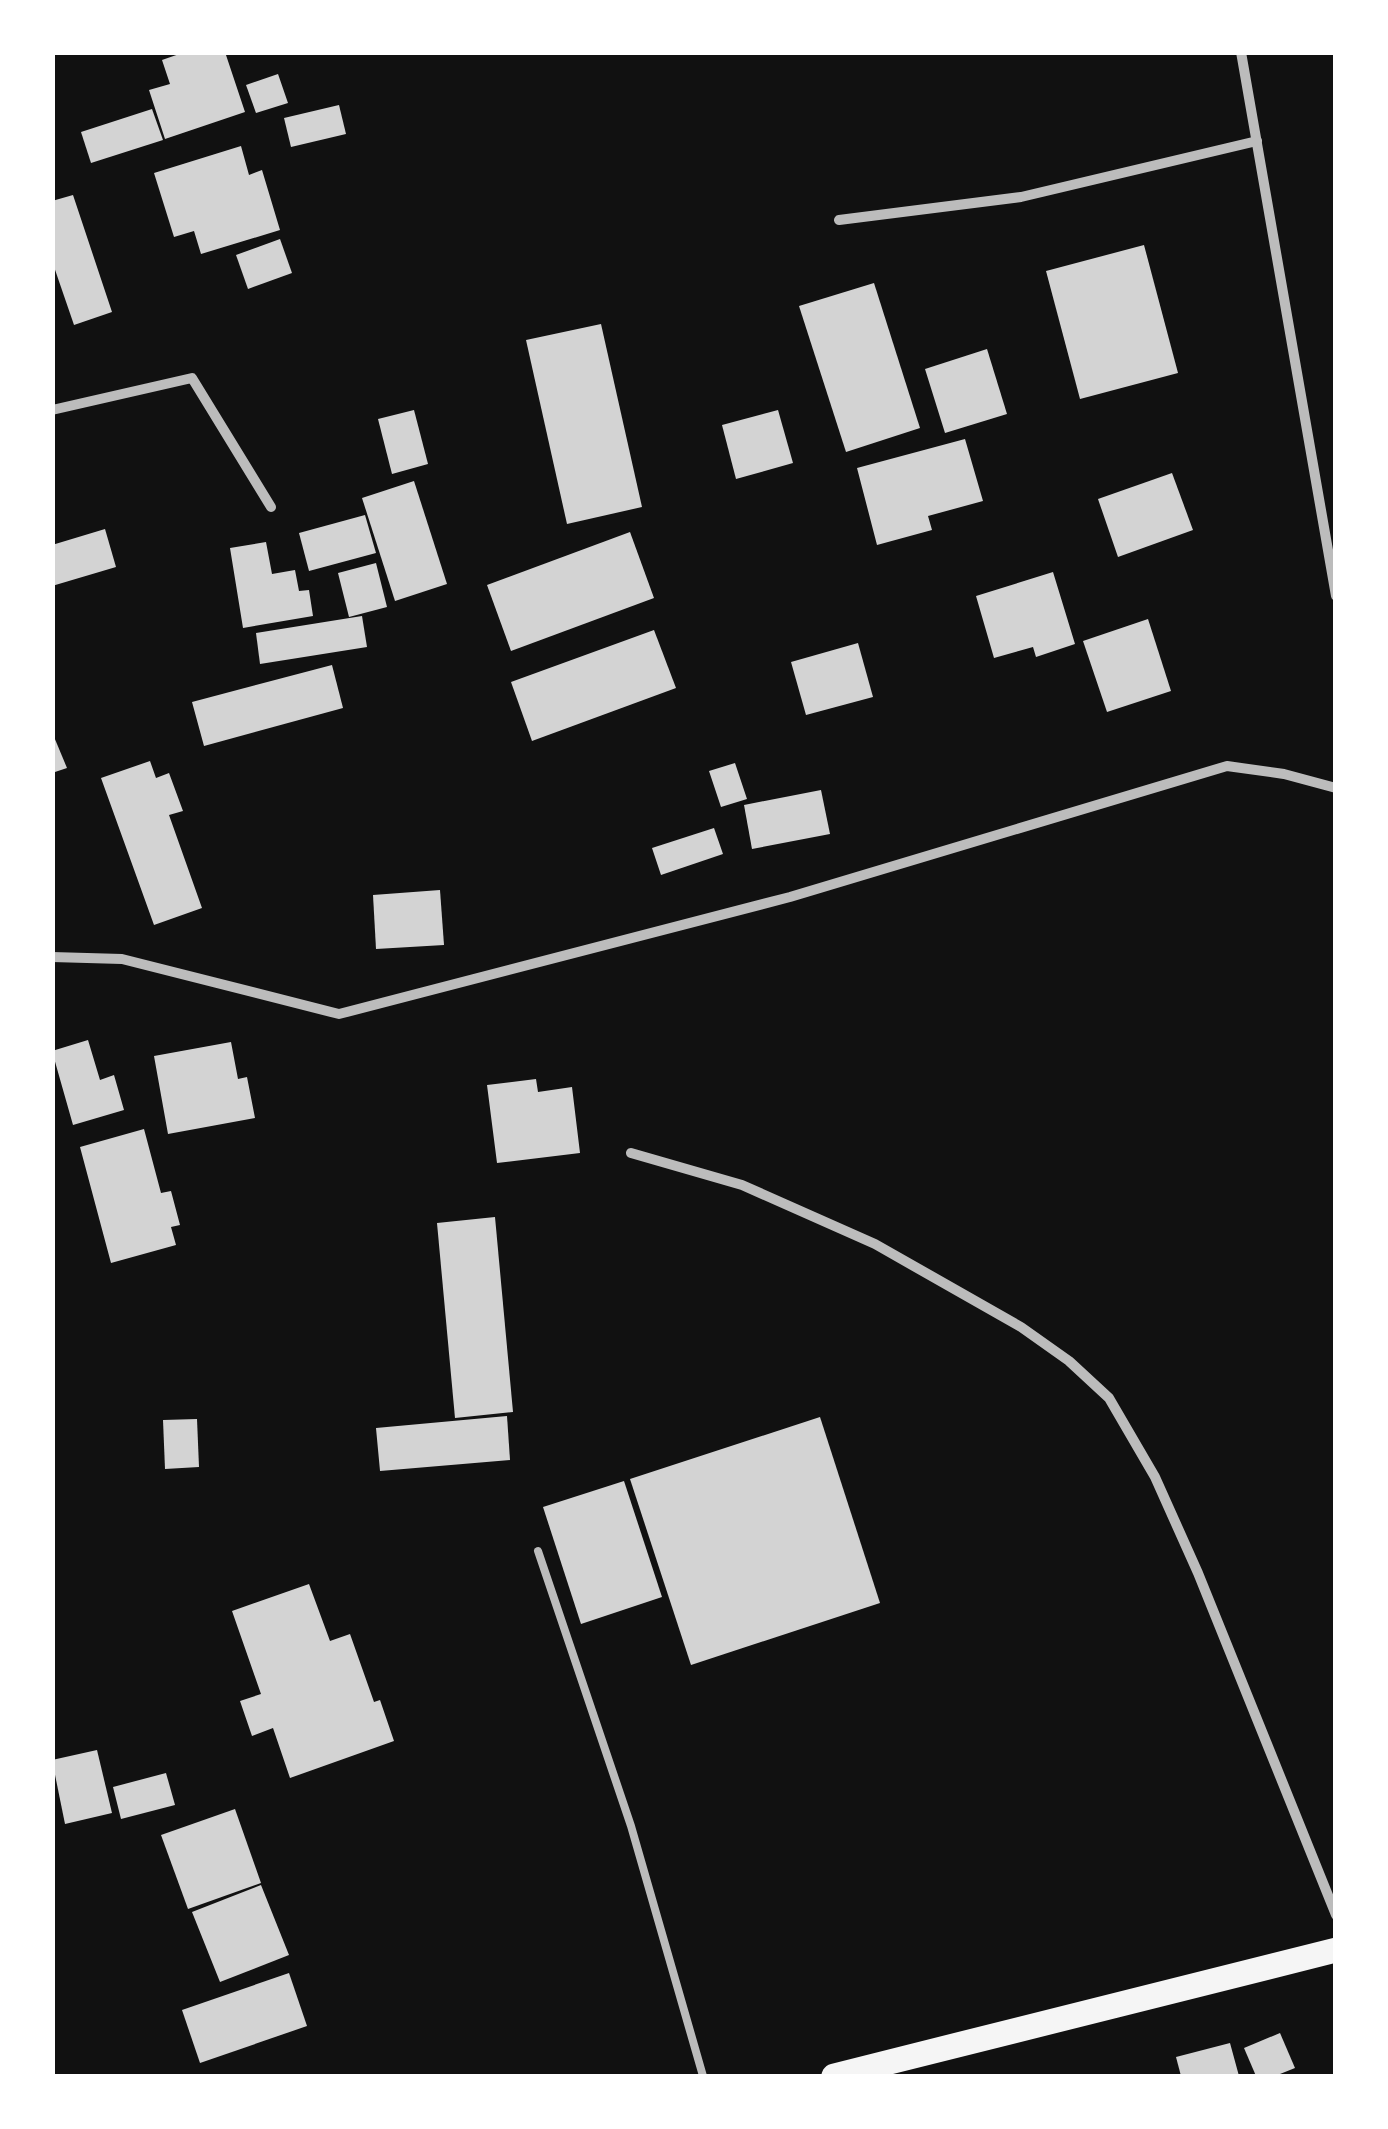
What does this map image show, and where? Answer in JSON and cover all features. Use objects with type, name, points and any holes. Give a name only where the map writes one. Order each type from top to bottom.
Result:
[{"type":"main road","points":[[834,2076],[1336,1950]]},
{"type":"street","points":[[1241,52],[1336,596]]},
{"type":"street","points":[[839,220],[1021,197],[1258,142]]},
{"type":"street","points":[[52,410],[192,378],[272,507]]},
{"type":"street","points":[[1320,508],[1336,503]]},
{"type":"street","points":[[52,957],[122,958],[340,1014],[790,897],[1227,766],[1284,774],[1336,788]]},
{"type":"street","points":[[631,1153],[742,1185],[875,1244],[1021,1327],[1069,1361],[1110,1398],[1155,1477],[1198,1573],[1336,1915]]},
{"type":"lane","points":[[538,1551],[631,1826],[703,2076]]},
{"type":"building","points":[[185,52],[225,52],[245,112],[165,139],[149,90],[170,84],[162,60]]},
{"type":"building","points":[[278,74],[288,103],[256,113],[246,85]]},
{"type":"building","points":[[339,105],[346,134],[291,147],[284,118]]},
{"type":"building","points":[[152,109],[163,140],[91,163],[81,132]]},
{"type":"building","points":[[241,146],[249,175],[262,170],[280,230],[201,254],[194,231],[174,237],[154,173]]},
{"type":"building","points":[[73,195],[112,312],[74,325],[52,261],[52,201]]},
{"type":"building","points":[[280,239],[292,273],[248,289],[236,255]]},
{"type":"building","points":[[1144,245],[1178,373],[1080,399],[1046,271]]},
{"type":"building","points":[[874,283],[920,428],[846,452],[799,306]]},
{"type":"building","points":[[601,324],[642,507],[567,524],[526,340]]},
{"type":"building","points":[[987,349],[1007,414],[945,433],[925,369]]},
{"type":"building","points":[[414,410],[428,464],[392,474],[378,419]]},
{"type":"building","points":[[778,410],[793,463],[736,479],[722,425]]},
{"type":"building","points":[[965,439],[983,501],[928,516],[932,530],[877,545],[857,468]]},
{"type":"building","points":[[1172,473],[1193,530],[1118,557],[1098,499]]},
{"type":"building","points":[[414,481],[447,584],[395,601],[362,498]]},
{"type":"building","points":[[365,515],[376,553],[309,571],[299,533]]},
{"type":"building","points":[[105,529],[116,567],[52,586],[52,545]]},
{"type":"building","points":[[630,532],[654,598],[511,651],[487,585]]},
{"type":"building","points":[[266,542],[272,574],[295,570],[299,591],[309,590],[313,616],[243,628],[230,548]]},
{"type":"building","points":[[376,563],[387,607],[349,617],[338,573]]},
{"type":"building","points":[[1053,572],[1075,644],[1036,657],[1033,647],[994,658],[976,596]]},
{"type":"building","points":[[362,616],[367,647],[260,664],[256,633]]},
{"type":"building","points":[[1148,619],[1171,691],[1107,712],[1083,641]]},
{"type":"building","points":[[654,630],[676,688],[532,741],[511,682]]},
{"type":"building","points":[[858,643],[873,697],[806,715],[791,662]]},
{"type":"building","points":[[332,665],[343,708],[204,746],[192,702]]},
{"type":"building","points":[[52,732],[67,768],[52,773]]},
{"type":"building","points":[[150,761],[156,778],[169,773],[183,811],[169,815],[202,908],[154,925],[101,778]]},
{"type":"building","points":[[735,763],[747,799],[721,807],[709,771]]},
{"type":"building","points":[[821,790],[830,834],[752,849],[744,805]]},
{"type":"building","points":[[714,828],[723,854],[661,875],[652,848]]},
{"type":"building","points":[[440,890],[444,945],[376,949],[373,895]]},
{"type":"building","points":[[88,1040],[100,1080],[114,1075],[124,1110],[73,1125],[52,1051]]},
{"type":"building","points":[[231,1042],[238,1079],[247,1077],[255,1118],[168,1134],[154,1056]]},
{"type":"building","points":[[536,1079],[538,1092],[572,1087],[580,1153],[497,1163],[487,1085]]},
{"type":"building","points":[[144,1129],[161,1193],[171,1191],[180,1225],[171,1227],[176,1245],[111,1263],[80,1147]]},
{"type":"building","points":[[495,1217],[513,1412],[455,1418],[437,1223]]},
{"type":"building","points":[[507,1416],[510,1460],[380,1471],[376,1428]]},
{"type":"building","points":[[820,1417],[880,1603],[691,1665],[630,1479]]},
{"type":"building","points":[[197,1419],[199,1467],[165,1469],[163,1420]]},
{"type":"building","points":[[624,1481],[662,1597],[581,1624],[543,1507]]},
{"type":"building","points":[[309,1584],[330,1641],[350,1634],[374,1702],[380,1700],[394,1741],[290,1778],[273,1728],[252,1736],[240,1701],[261,1694],[232,1611]]},
{"type":"building","points":[[97,1750],[112,1813],[65,1824],[52,1760]]},
{"type":"building","points":[[166,1773],[175,1805],[121,1819],[113,1787]]},
{"type":"building","points":[[235,1809],[261,1883],[188,1909],[161,1835]]},
{"type":"building","points":[[261,1885],[289,1955],[220,1982],[192,1912]]},
{"type":"building","points":[[289,1973],[307,2026],[200,2063],[182,2010]]},
{"type":"building","points":[[1280,2033],[1295,2068],[1275,2076],[1256,2076],[1244,2048]]},
{"type":"building","points":[[1230,2043],[1239,2076],[1181,2076],[1176,2057]]}]
